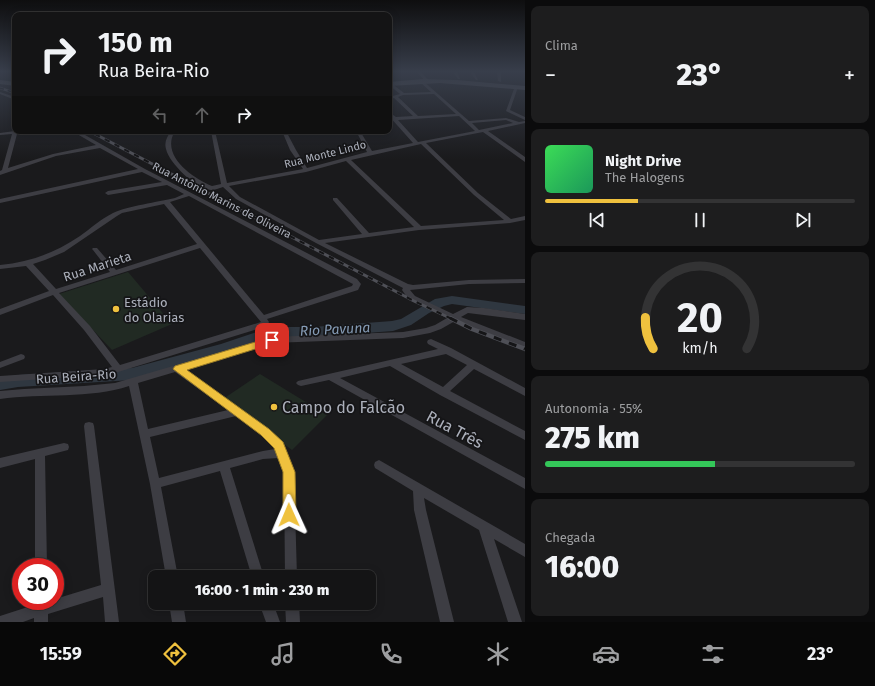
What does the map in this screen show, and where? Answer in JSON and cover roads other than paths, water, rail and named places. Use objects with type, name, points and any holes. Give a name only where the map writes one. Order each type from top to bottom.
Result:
[{"type":"street","points":[[400,101],[416,117]]},
{"type":"street","points":[[443,101],[478,131]]},
{"type":"street","points":[[511,101],[508,111],[525,119]]},
{"type":"street","points":[[394,119],[460,115]]},
{"type":"street","points":[[392,117],[476,194],[510,221]]},
{"type":"street","points":[[469,122],[506,119],[518,123]]},
{"type":"street","name":"Rua Monte Lindo","points":[[172,134],[168,143],[169,150],[176,164],[206,186],[217,187],[306,170],[419,142],[525,122]]},
{"type":"street","points":[[484,130],[525,160]]},
{"type":"street","points":[[0,134],[12,132]]},
{"type":"street","points":[[2,172],[14,134]]},
{"type":"street","name":"Rua Antônio Marins de Oliveira","points":[[79,134],[143,170],[354,281],[357,284],[355,288],[264,321]]},
{"type":"street","points":[[214,134],[224,185],[238,198],[318,242],[407,286],[469,282],[525,281]]},
{"type":"street","points":[[285,134],[293,150],[306,170]]},
{"type":"street","points":[[360,134],[370,153]]},
{"type":"street","points":[[2,172],[54,155],[101,146]]},
{"type":"street","points":[[518,154],[525,154]]},
{"type":"street","points":[[347,159],[419,228]]},
{"type":"street","points":[[0,201],[143,170]]},
{"type":"street","points":[[108,193],[167,182]]},
{"type":"street","points":[[0,267],[29,264],[66,247],[112,215],[127,210],[177,199],[189,194]]},
{"type":"street","points":[[335,199],[366,234]]},
{"type":"street","points":[[0,379],[104,372],[118,369],[259,326],[264,321],[166,202]]},
{"type":"street","points":[[318,242],[366,234],[419,228],[510,221],[525,218]]},
{"type":"street","name":"Rua Marieta","points":[[0,312],[54,292],[201,245]]},
{"type":"street","points":[[95,249],[115,273]]},
{"type":"street","points":[[29,264],[86,328],[118,369]]},
{"type":"street","points":[[407,286],[406,290],[408,294],[421,302],[454,318],[525,346]]},
{"type":"street","name":"Rua Beira-Rio","points":[[0,395],[123,386],[267,341],[330,337],[403,336],[428,331],[454,318],[460,313],[472,310],[525,317]]},
{"type":"street","points":[[431,342],[525,392]]},
{"type":"street","points":[[301,383],[448,350]]},
{"type":"street","points":[[0,365],[21,357]]},
{"type":"street","points":[[392,363],[525,436]]},
{"type":"street","points":[[443,392],[473,364]]},
{"type":"street","points":[[178,369],[273,440],[282,453],[289,472],[291,570]]},
{"type":"street","name":"Rua Três","points":[[329,376],[525,484]]},
{"type":"street","points":[[133,382],[155,484],[171,570]]},
{"type":"street","points":[[144,434],[236,412]]},
{"type":"street","points":[[89,426],[112,622]]},
{"type":"street","points":[[0,463],[64,447]]},
{"type":"street","points":[[40,453],[41,558]]},
{"type":"street","points":[[155,484],[263,455],[282,453]]},
{"type":"street","points":[[224,465],[256,570]]},
{"type":"street","points":[[379,465],[525,551]]},
{"type":"street","points":[[418,488],[420,510],[447,622]]},
{"type":"street","points":[[484,527],[515,622]]},
{"type":"street","points":[[1,622],[109,589]]},
{"type":"street","points":[[177,610],[179,622]]},
{"type":"street","points":[[269,610],[273,622]]},
{"type":"street","points":[[292,610],[293,622]]},
{"type":"waterway","name":"Rio Pavuna","points":[[0,384],[18,381],[132,374],[225,348],[272,332],[313,332],[393,326],[406,322],[424,310],[440,302],[452,300],[525,310]]},
{"type":"railway","points":[[95,134],[414,301],[452,319]]},
{"type":"railway","points":[[452,319],[472,329],[525,349]]},
{"type":"place","name":"Estádio do Olarias","points":[[116,309]]},
{"type":"place","name":"Campo do Falcão","points":[[274,407]]}]
